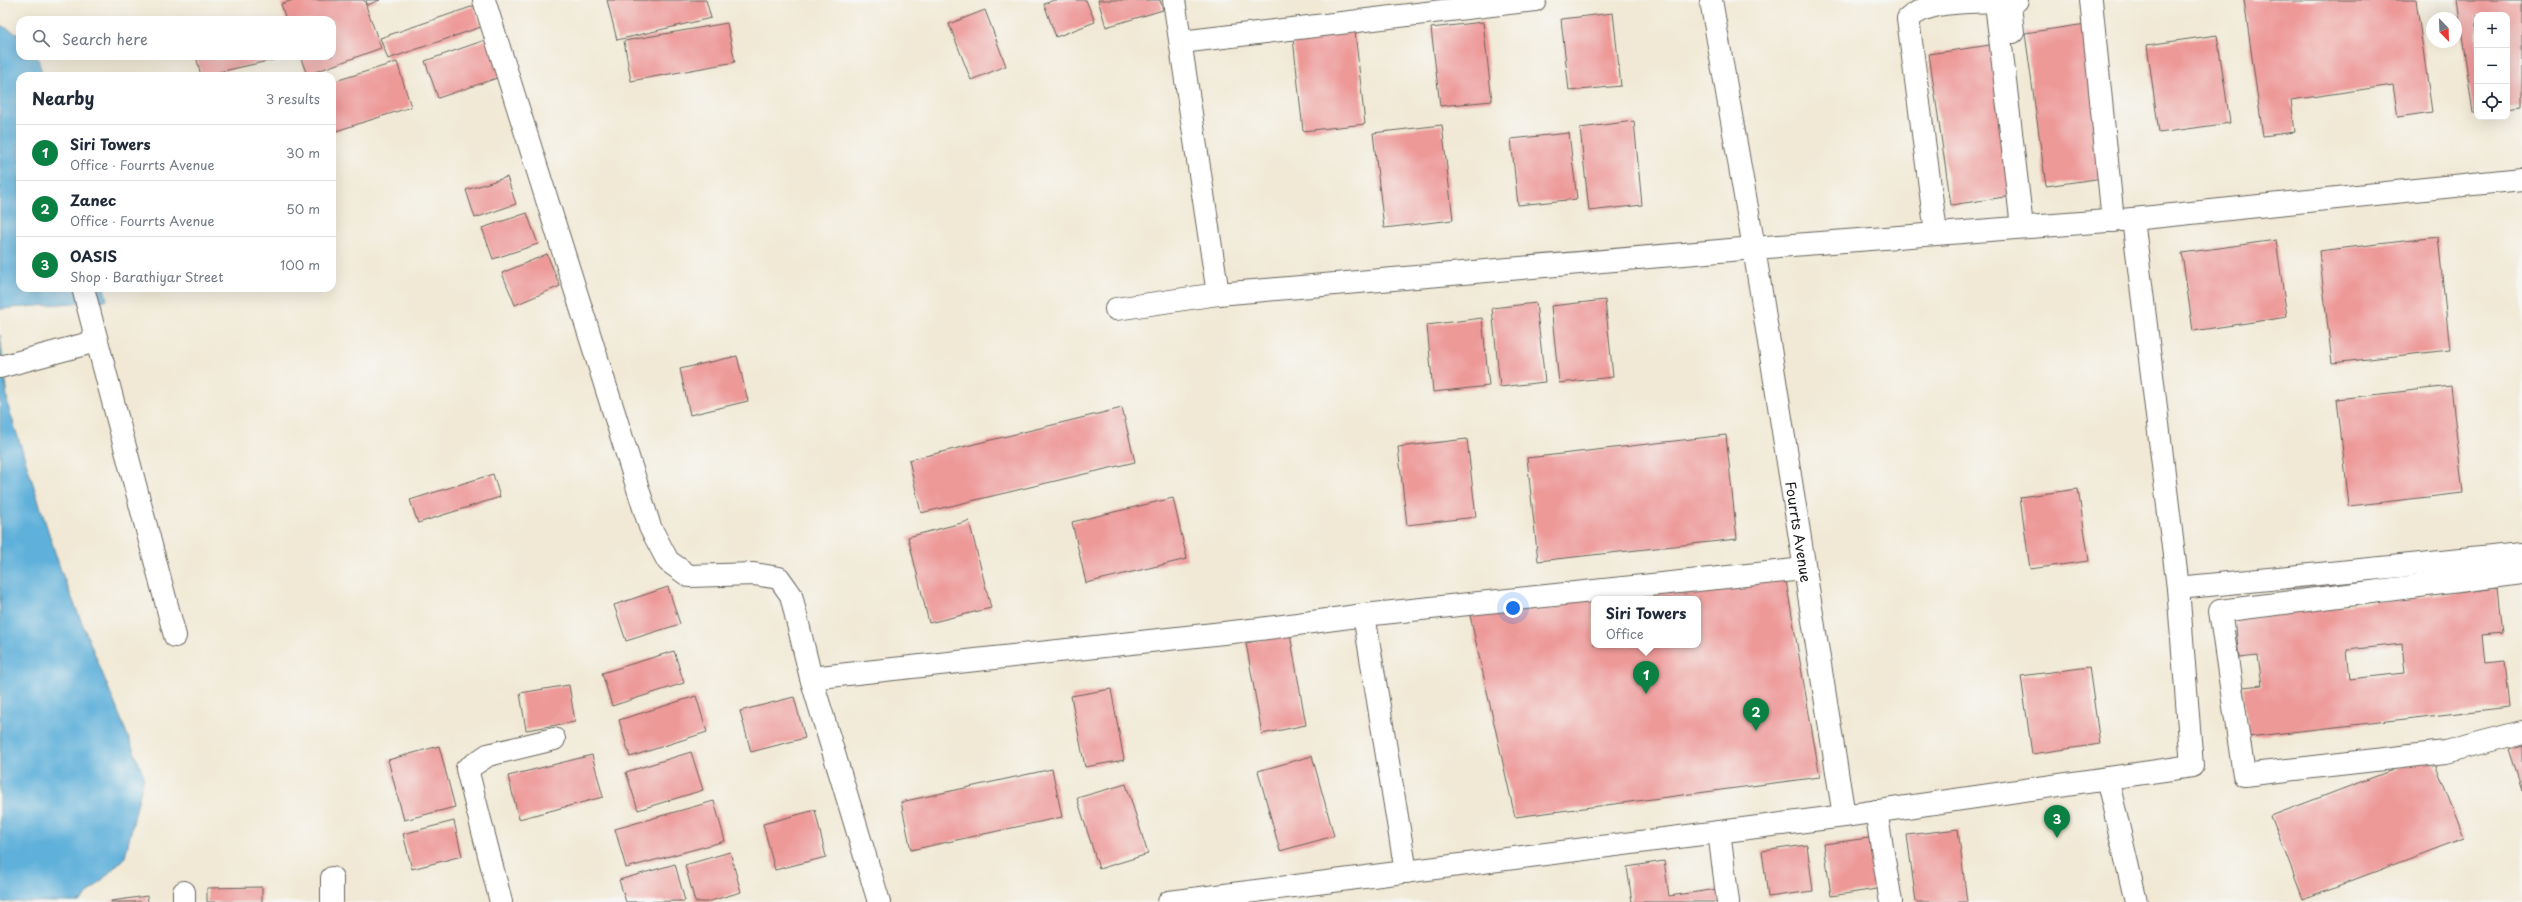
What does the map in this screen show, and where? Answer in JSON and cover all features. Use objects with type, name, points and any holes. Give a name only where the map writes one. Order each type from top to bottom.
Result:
[{"type":"street","points":[[484,0],[650,527],[668,561],[689,576],[754,574],[779,578],[791,595],[810,678],[878,902]]},
{"type":"street","points":[[1174,0],[1218,294]]},
{"type":"street","points":[[1181,42],[1535,0]]},
{"type":"street","name":"Fourrts Avenue","points":[[1711,0],[1754,248],[1844,816]]},
{"type":"street","points":[[2017,0],[2013,1],[2010,6],[2030,227]]},
{"type":"street","points":[[1169,902],[1844,816],[2192,766],[2178,588],[2092,0]]},
{"type":"street","points":[[1936,233],[1908,19],[1916,10],[1927,5],[1991,1],[1996,3],[2030,227]]},
{"type":"street","points":[[1116,309],[1218,294],[1936,233],[2123,220],[2522,179]]},
{"type":"street","points":[[84,292],[175,636]]},
{"type":"street","points":[[0,367],[97,341]]},
{"type":"street","points":[[2178,588],[2522,554]]},
{"type":"street","points":[[810,678],[1252,630],[1364,615],[1415,612],[1804,569]]},
{"type":"street","points":[[2522,572],[2220,611],[2244,775],[2445,752],[2522,732]]},
{"type":"street","points":[[1364,615],[1406,872]]},
{"type":"street","points":[[501,902],[467,769],[488,755],[554,739]]},
{"type":"street","points":[[2107,778],[2136,902]]},
{"type":"street","points":[[1876,811],[1891,902]]},
{"type":"street","points":[[1720,832],[1728,902]]},
{"type":"street","points":[[332,878],[332,902]]},
{"type":"water","points":[[0,25],[16,33],[16,60],[38,60],[42,72],[16,72],[16,292],[105,292],[107,300],[0,309]]},
{"type":"water","points":[[0,335],[8,406],[61,571],[144,776],[125,857],[80,902],[0,902]]},
{"type":"building","points":[[293,0],[364,0],[381,48],[315,72],[306,72],[301,60],[336,60],[336,16],[285,16],[281,4]]},
{"type":"building","points":[[366,0],[380,0],[367,5]]},
{"type":"building","points":[[607,0],[706,0],[711,18],[617,40]]},
{"type":"building","points":[[1054,0],[1086,0],[1095,22],[1056,37],[1044,4]]},
{"type":"building","points":[[1098,0],[1160,0],[1163,10],[1106,27]]},
{"type":"building","points":[[2244,0],[2416,0],[2432,112],[2398,117],[2393,85],[2291,100],[2295,132],[2263,136]]},
{"type":"building","points":[[2457,0],[2522,0],[2522,106],[2510,108],[2510,12],[2474,12],[2473,113],[2462,35],[2462,12],[2459,12]]},
{"type":"building","points":[[474,6],[481,27],[388,59],[380,38]]},
{"type":"building","points":[[985,10],[1006,66],[971,80],[949,24]]},
{"type":"building","points":[[1613,13],[1621,86],[1569,91],[1561,19]]},
{"type":"building","points":[[1483,22],[1492,101],[1440,106],[1431,28]]},
{"type":"building","points":[[727,23],[735,62],[631,81],[624,41]]},
{"type":"building","points":[[2086,24],[2103,178],[2046,186],[2025,33]]},
{"type":"building","points":[[1355,31],[1365,124],[1303,131],[1293,38]]},
{"type":"building","points":[[2217,35],[2230,123],[2159,133],[2147,45]]},
{"type":"building","points":[[491,38],[503,76],[438,98],[425,61]]},
{"type":"building","points":[[1990,45],[2011,196],[1951,205],[1929,54]]},
{"type":"building","points":[[197,60],[273,60],[219,72],[200,72]]},
{"type":"building","points":[[397,62],[411,107],[336,131],[336,81]]},
{"type":"building","points":[[1634,121],[1642,205],[1589,211],[1580,128]]},
{"type":"building","points":[[1442,125],[1453,220],[1384,228],[1373,133]]},
{"type":"building","points":[[1569,133],[1577,199],[1518,205],[1511,139]]},
{"type":"building","points":[[507,177],[516,204],[475,218],[466,190]]},
{"type":"building","points":[[527,213],[538,244],[493,259],[482,228]]},
{"type":"building","points":[[2438,237],[2450,350],[2332,363],[2319,251]]},
{"type":"building","points":[[2276,240],[2287,317],[2193,331],[2182,253]]},
{"type":"building","points":[[547,254],[560,286],[515,305],[502,273]]},
{"type":"building","points":[[1605,300],[1613,377],[1559,383],[1551,306]]},
{"type":"building","points":[[1536,303],[1545,382],[1500,387],[1492,308]]},
{"type":"building","points":[[1482,318],[1489,386],[1433,392],[1427,325]]},
{"type":"building","points":[[737,356],[748,401],[690,415],[680,369]]},
{"type":"building","points":[[2451,386],[2463,493],[2349,506],[2337,399]]},
{"type":"building","points":[[1122,408],[1135,462],[921,513],[909,460]]},
{"type":"building","points":[[1726,435],[1737,539],[1538,561],[1527,458]]},
{"type":"building","points":[[1467,439],[1476,517],[1407,525],[1398,447]]},
{"type":"building","points":[[493,474],[500,497],[418,523],[410,500]]},
{"type":"building","points":[[2078,489],[2089,561],[2030,569],[2020,497]]},
{"type":"building","points":[[1173,498],[1187,559],[1086,583],[1072,522]]},
{"type":"building","points":[[969,521],[991,608],[929,623],[908,537]]},
{"type":"building","points":[[1785,575],[1820,777],[1515,817],[1469,611],[1591,597],[1591,648],[1701,648],[1701,596],[1601,596]]},
{"type":"building","points":[[668,587],[680,624],[626,641],[614,605]]},
{"type":"building","points":[[2497,588],[2502,633],[2482,635],[2485,663],[2505,661],[2510,707],[2248,737],[2243,687],[2262,685],[2258,656],[2239,658],[2235,618]],"holes":[[[2402,644],[2405,673],[2350,679],[2347,650]]]},
{"type":"building","points":[[1290,634],[1306,725],[1262,734],[1246,643]]},
{"type":"building","points":[[674,651],[684,683],[612,706],[602,673]]},
{"type":"building","points":[[2089,667],[2100,744],[2032,754],[2021,676]]},
{"type":"building","points":[[569,685],[575,722],[526,730],[520,693]]},
{"type":"building","points":[[1111,689],[1124,760],[1085,767],[1071,696]]},
{"type":"building","points":[[696,696],[707,732],[630,757],[619,720]]},
{"type":"building","points":[[794,697],[805,738],[751,752],[740,711]]},
{"type":"building","points":[[2522,745],[2522,790],[2509,749]]},
{"type":"building","points":[[439,746],[455,807],[404,820],[388,760]]},
{"type":"building","points":[[691,752],[703,790],[638,810],[626,772]]},
{"type":"building","points":[[592,755],[603,797],[519,819],[508,776]]},
{"type":"building","points":[[2432,755],[2464,838],[2303,899],[2271,816]]},
{"type":"building","points":[[1312,756],[1334,836],[1280,851],[1258,771]]},
{"type":"building","points":[[1052,769],[1062,817],[911,850],[901,802]]},
{"type":"building","points":[[1126,784],[1148,854],[1099,869],[1077,798]]},
{"type":"building","points":[[714,801],[725,841],[626,868],[615,829]]},
{"type":"building","points":[[815,810],[826,857],[775,870],[763,824]]},
{"type":"building","points":[[454,821],[462,856],[412,869],[403,834]]},
{"type":"building","points":[[1958,829],[1967,902],[1916,902],[1907,835]]},
{"type":"building","points":[[1876,837],[1883,888],[1831,896],[1824,844]]},
{"type":"building","points":[[1807,845],[1813,891],[1768,897],[1762,851]]},
{"type":"building","points":[[730,852],[741,892],[707,902],[695,902],[685,865]]},
{"type":"building","points":[[1664,861],[1669,896],[1718,889],[1720,902],[1632,902],[1627,867]]},
{"type":"building","points":[[675,864],[685,901],[626,902],[619,880]]},
{"type":"building","points":[[262,887],[262,902],[207,902],[207,888]]},
{"type":"building","points":[[147,896],[148,902],[111,902],[111,901]]},
{"type":"place","name":"Siri Towers","points":[[1646,694]]},
{"type":"place","name":"Zanec","points":[[1756,731]]},
{"type":"place","name":"OASIS","points":[[2057,838]]}]
